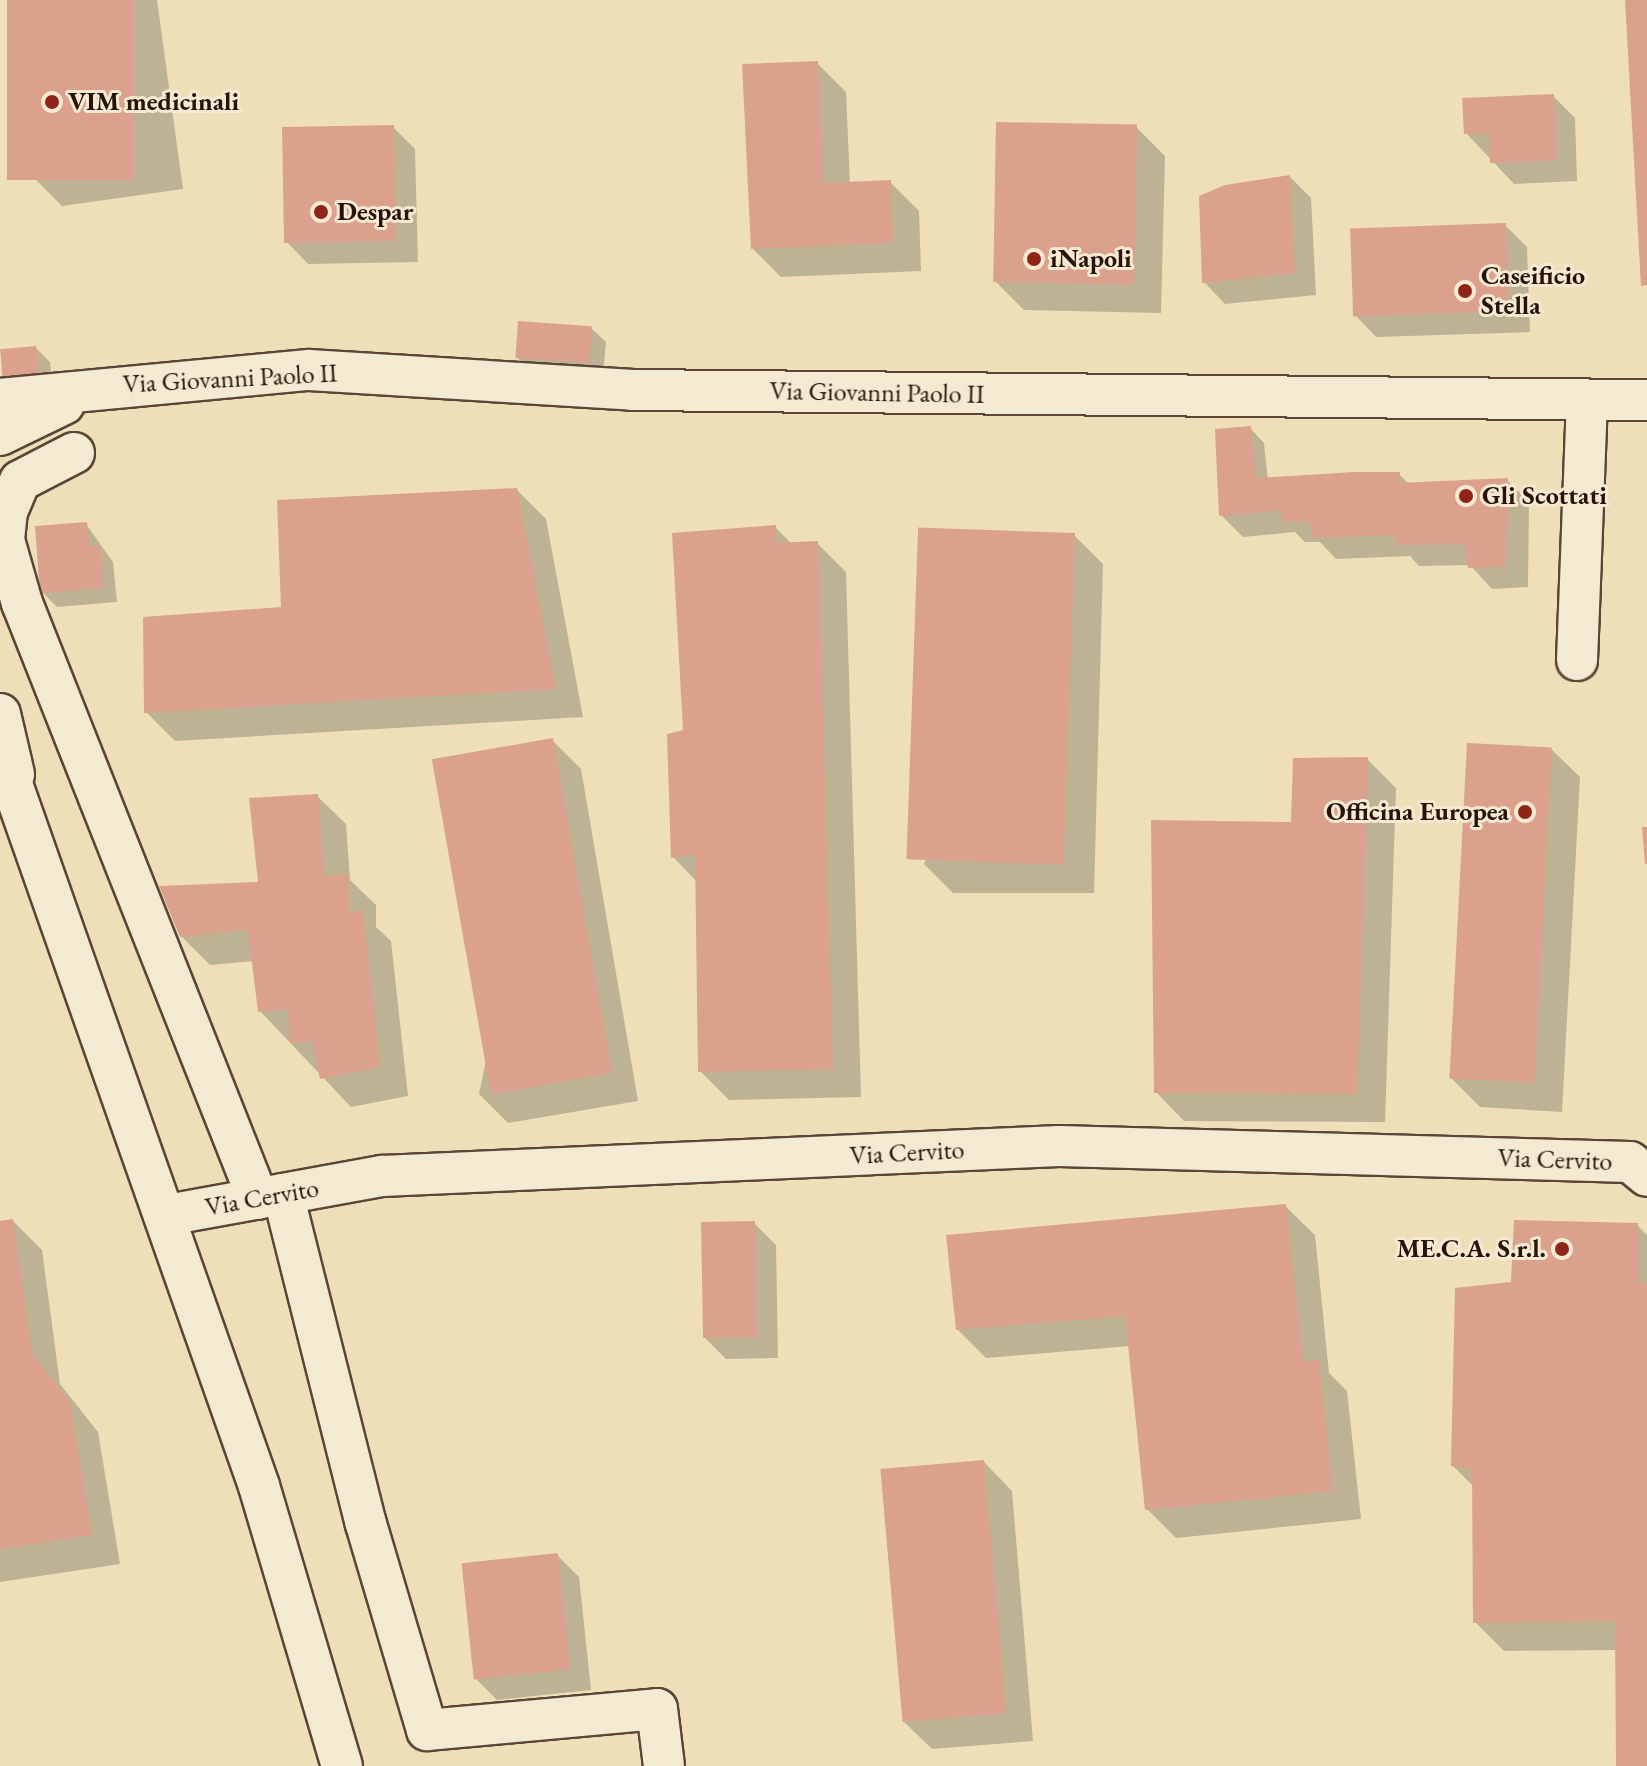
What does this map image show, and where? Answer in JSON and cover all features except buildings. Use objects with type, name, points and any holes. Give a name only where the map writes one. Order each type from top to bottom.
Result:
[{"type":"street","name":"Via Giovanni Paolo II","points":[[0,399],[108,386],[309,370],[633,390],[1647,400]]},
{"type":"street","points":[[0,435],[108,386]]},
{"type":"street","points":[[1577,660],[1587,400]]},
{"type":"street","points":[[74,453],[20,481],[7,511],[4,540],[22,603],[271,1196],[427,1730],[657,1709],[664,1766]]},
{"type":"street","points":[[0,714],[8,768],[167,1215],[259,1486],[342,1766]]},
{"type":"street","name":"Via Cervito","points":[[167,1215],[382,1176],[1059,1146],[1630,1162],[1647,1176]]},
{"type":"place","name":"VIM medicinali","points":[[52,102]]},
{"type":"place","name":"Despar","points":[[321,212]]},
{"type":"place","name":"iNapoli","points":[[1034,259]]},
{"type":"place","name":"Caseificio Stella","points":[[1465,291]]},
{"type":"place","name":"Gli Scottati","points":[[1466,496]]},
{"type":"place","name":"Officina Europea","points":[[1525,812]]},
{"type":"place","name":"ME.C.A. S.r.l.","points":[[1562,1249]]}]
